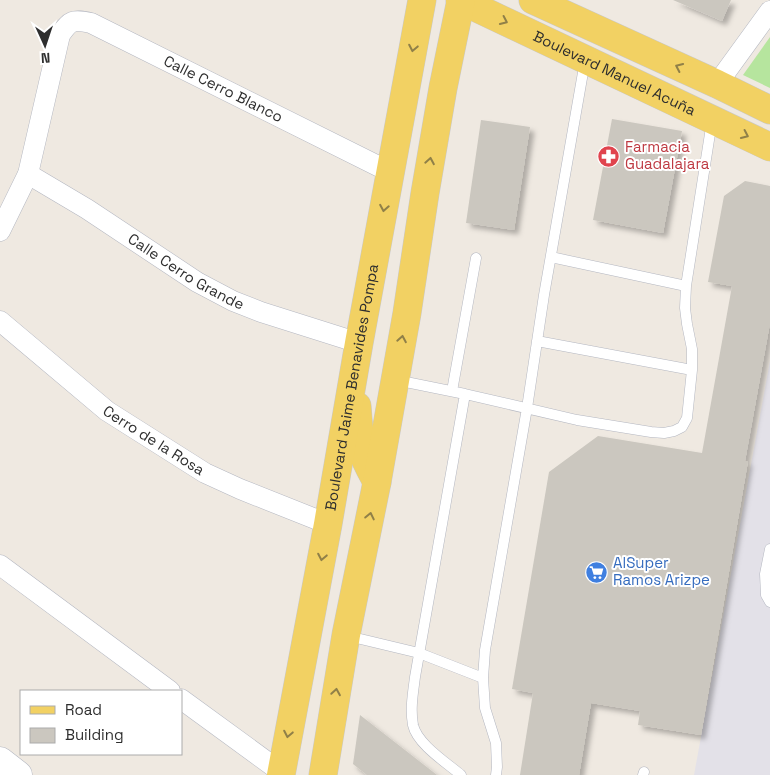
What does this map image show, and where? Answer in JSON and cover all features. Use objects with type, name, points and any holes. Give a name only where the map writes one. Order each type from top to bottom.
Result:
[{"type":"main road","name":"Boulevard Jaime Benavides Pompa","points":[[281,773],[328,524],[422,0]]},
{"type":"main road","name":"Boulevard Manuel Acuña","points":[[460,0],[770,147]]},
{"type":"main road","points":[[323,775],[345,641],[377,482],[407,313],[426,183],[460,0]]},
{"type":"main road","points":[[538,1],[770,110]]},
{"type":"main road","points":[[354,375],[362,451],[377,482]]},
{"type":"main road","points":[[293,707],[345,641]]},
{"type":"street","points":[[717,84],[770,12]]},
{"type":"street","name":"Calle Cerro Blanco","points":[[28,174],[60,35],[67,24],[74,21],[91,23],[390,172]]},
{"type":"street","points":[[0,231],[28,174]]},
{"type":"street","name":"Calle Cerro Grande","points":[[28,174],[87,209],[197,282],[233,301],[261,312],[359,343]]},
{"type":"street","name":"Cerro de la Rosa","points":[[0,321],[107,411],[204,473],[328,524]]},
{"type":"street","points":[[0,565],[169,690]]},
{"type":"street","points":[[182,700],[281,773]]},
{"type":"street","points":[[0,761],[18,775]]},
{"type":"lane","points":[[496,775],[498,767],[496,743],[485,708],[482,678],[485,650],[586,60]]},
{"type":"lane","points":[[395,380],[577,420],[664,433],[682,427],[687,418],[692,370],[692,349],[685,308],[686,286],[712,120]]},
{"type":"lane","points":[[551,256],[686,286]]},
{"type":"lane","points":[[452,392],[476,258]]},
{"type":"lane","points":[[537,341],[692,370]]},
{"type":"lane","points":[[462,775],[423,744],[413,725],[412,710],[419,653],[465,394]]},
{"type":"lane","points":[[770,549],[765,574],[766,595],[770,602]]},
{"type":"lane","points":[[345,641],[419,653],[482,678]]},
{"type":"shaded area","points":[[770,361],[770,775],[694,775]]},
{"type":"green space","points":[[770,37],[770,88],[743,75]]},
{"type":"building","points":[[673,0],[731,0],[722,21]]},
{"type":"building","points":[[612,119],[682,131],[663,233],[593,220]]},
{"type":"building","points":[[481,120],[530,127],[514,230],[466,223]]},
{"type":"building","points":[[745,181],[770,186],[770,323],[745,461],[748,461],[701,735],[638,725],[640,711],[591,703],[579,775],[520,775],[533,693],[512,689],[549,472],[598,436],[702,453],[732,286],[708,282],[724,196]]},
{"type":"building","points":[[360,715],[437,775],[367,775],[353,764]]},
{"type":"place","name":"Farmacia Guadalajara","points":[[609,156]]},
{"type":"place","name":"AlSuper Ramos Arizpe","points":[[597,572]]}]
